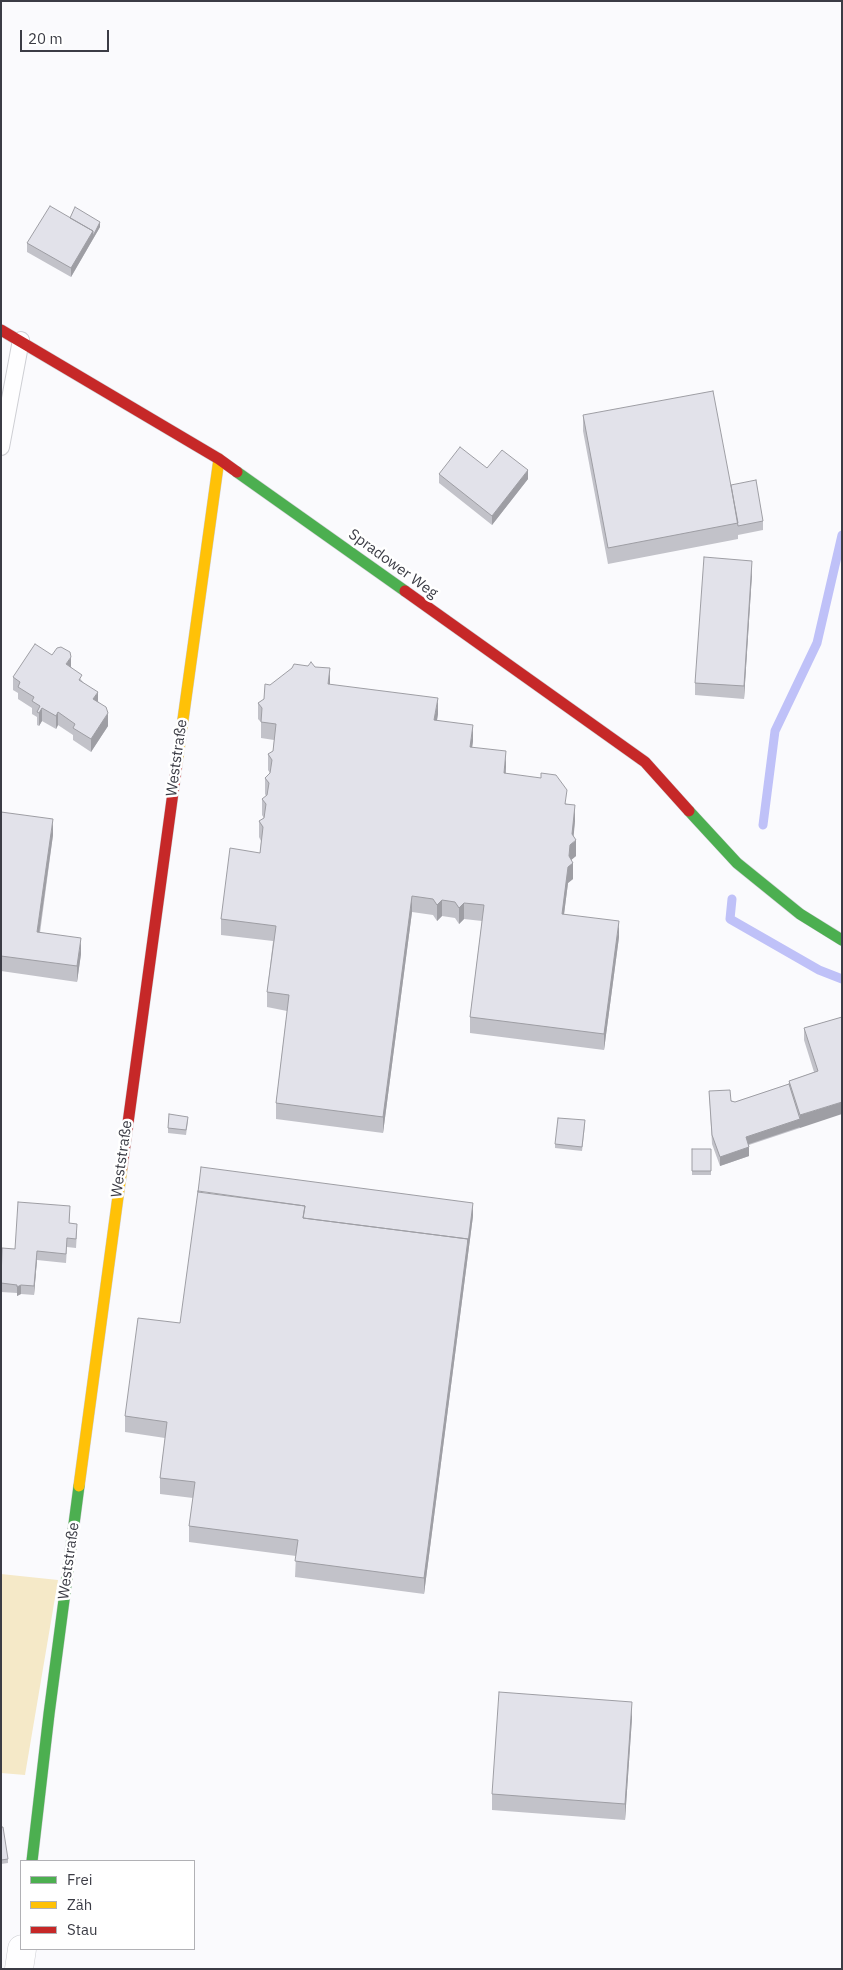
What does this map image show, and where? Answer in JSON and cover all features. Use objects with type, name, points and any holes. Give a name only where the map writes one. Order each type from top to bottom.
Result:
[{"type":"street","name":"Spradower Weg","points":[[1,330],[219,458],[644,762],[737,863],[800,914],[842,940]]},
{"type":"street","name":"Weststraße","points":[[32,1860],[51,1694],[138,1038],[219,458]]},
{"type":"street","points":[[19,1969],[22,1950]]},
{"type":"lane","points":[[1,447],[20,340]]},
{"type":"shaded area","points":[[1,1574],[58,1580],[25,1775],[1,1773]]},
{"type":"building","points":[[50,206],[93,231],[71,268],[27,243]]},
{"type":"building","points":[[75,207],[100,222],[93,236],[93,231],[70,218]]},
{"type":"building","points":[[713,391],[738,523],[608,548],[583,415]]},
{"type":"building","points":[[460,447],[487,468],[502,450],[528,470],[492,516],[439,474]]},
{"type":"building","points":[[756,480],[763,521],[738,526],[731,485]]},
{"type":"building","points":[[704,557],[752,561],[744,686],[695,683]]},
{"type":"building","points":[[35,644],[52,655],[57,648],[61,647],[70,652],[71,657],[66,664],[82,675],[79,680],[98,692],[93,699],[106,707],[108,713],[91,739],[73,728],[75,724],[58,712],[56,716],[42,708],[39,713],[37,712],[40,706],[32,701],[34,697],[18,687],[20,682],[13,677]]},
{"type":"building","points":[[311,662],[315,667],[330,668],[328,684],[438,698],[434,720],[473,725],[470,747],[506,751],[504,773],[541,778],[541,773],[556,775],[567,790],[565,804],[575,805],[572,834],[576,840],[570,845],[569,856],[573,863],[568,867],[562,914],[619,921],[604,1034],[470,1017],[484,905],[464,903],[459,908],[455,902],[442,900],[437,905],[433,899],[412,896],[383,1117],[276,1103],[289,995],[267,992],[276,926],[221,919],[230,848],[260,853],[263,827],[259,821],[264,818],[266,804],[262,799],[267,795],[269,783],[265,778],[270,773],[272,760],[268,754],[273,751],[276,724],[261,722],[262,708],[258,703],[264,699],[265,684],[270,685],[292,668],[294,664],[308,666]]},
{"type":"building","points":[[1,812],[53,819],[37,932],[81,938],[77,966],[1,956]]},
{"type":"building","points":[[842,1017],[842,1102],[800,1115],[789,1081],[818,1071],[804,1028]]},
{"type":"building","points":[[789,1084],[800,1119],[746,1137],[749,1147],[720,1157],[712,1135],[709,1091],[730,1090],[731,1101],[735,1102]]},
{"type":"building","points":[[169,1114],[188,1117],[186,1130],[168,1128]]},
{"type":"building","points":[[558,1118],[585,1120],[582,1147],[555,1144]]},
{"type":"building","points":[[692,1149],[711,1149],[711,1171],[692,1171]]},
{"type":"building","points":[[201,1167],[473,1203],[468,1243],[468,1239],[303,1218],[305,1206],[198,1192]]},
{"type":"building","points":[[198,1191],[305,1206],[303,1218],[468,1239],[424,1578],[295,1561],[298,1540],[189,1526],[195,1482],[160,1478],[167,1422],[125,1416],[138,1318],[180,1323]]},
{"type":"building","points":[[18,1202],[70,1206],[69,1223],[77,1224],[76,1239],[67,1238],[66,1254],[37,1251],[34,1286],[21,1285],[17,1287],[17,1285],[1,1283],[2,1248],[15,1249]]},
{"type":"building","points":[[499,1692],[632,1702],[625,1804],[492,1794]]},
{"type":"building","points":[[1,1827],[3,1827],[8,1859],[1,1860]]},
{"type":"waterway","points":[[763,825],[775,731],[817,643],[842,535]]},
{"type":"waterway","points":[[732,899],[730,919],[819,970],[842,979]]},
{"type":"traffic: fast","points":[[237,472],[405,591]]},
{"type":"traffic: fast","points":[[689,811],[737,863],[800,914],[842,940]]},
{"type":"traffic: fast","points":[[32,1860],[79,1486]]},
{"type":"traffic: slow","points":[[177,763],[219,459]]},
{"type":"traffic: slow","points":[[79,1486],[122,1167]]},
{"type":"traffic: jam","points":[[1,330],[219,459],[237,472]]},
{"type":"traffic: jam","points":[[405,591],[645,762],[689,811]]},
{"type":"traffic: jam","points":[[122,1167],[177,763]]}]
